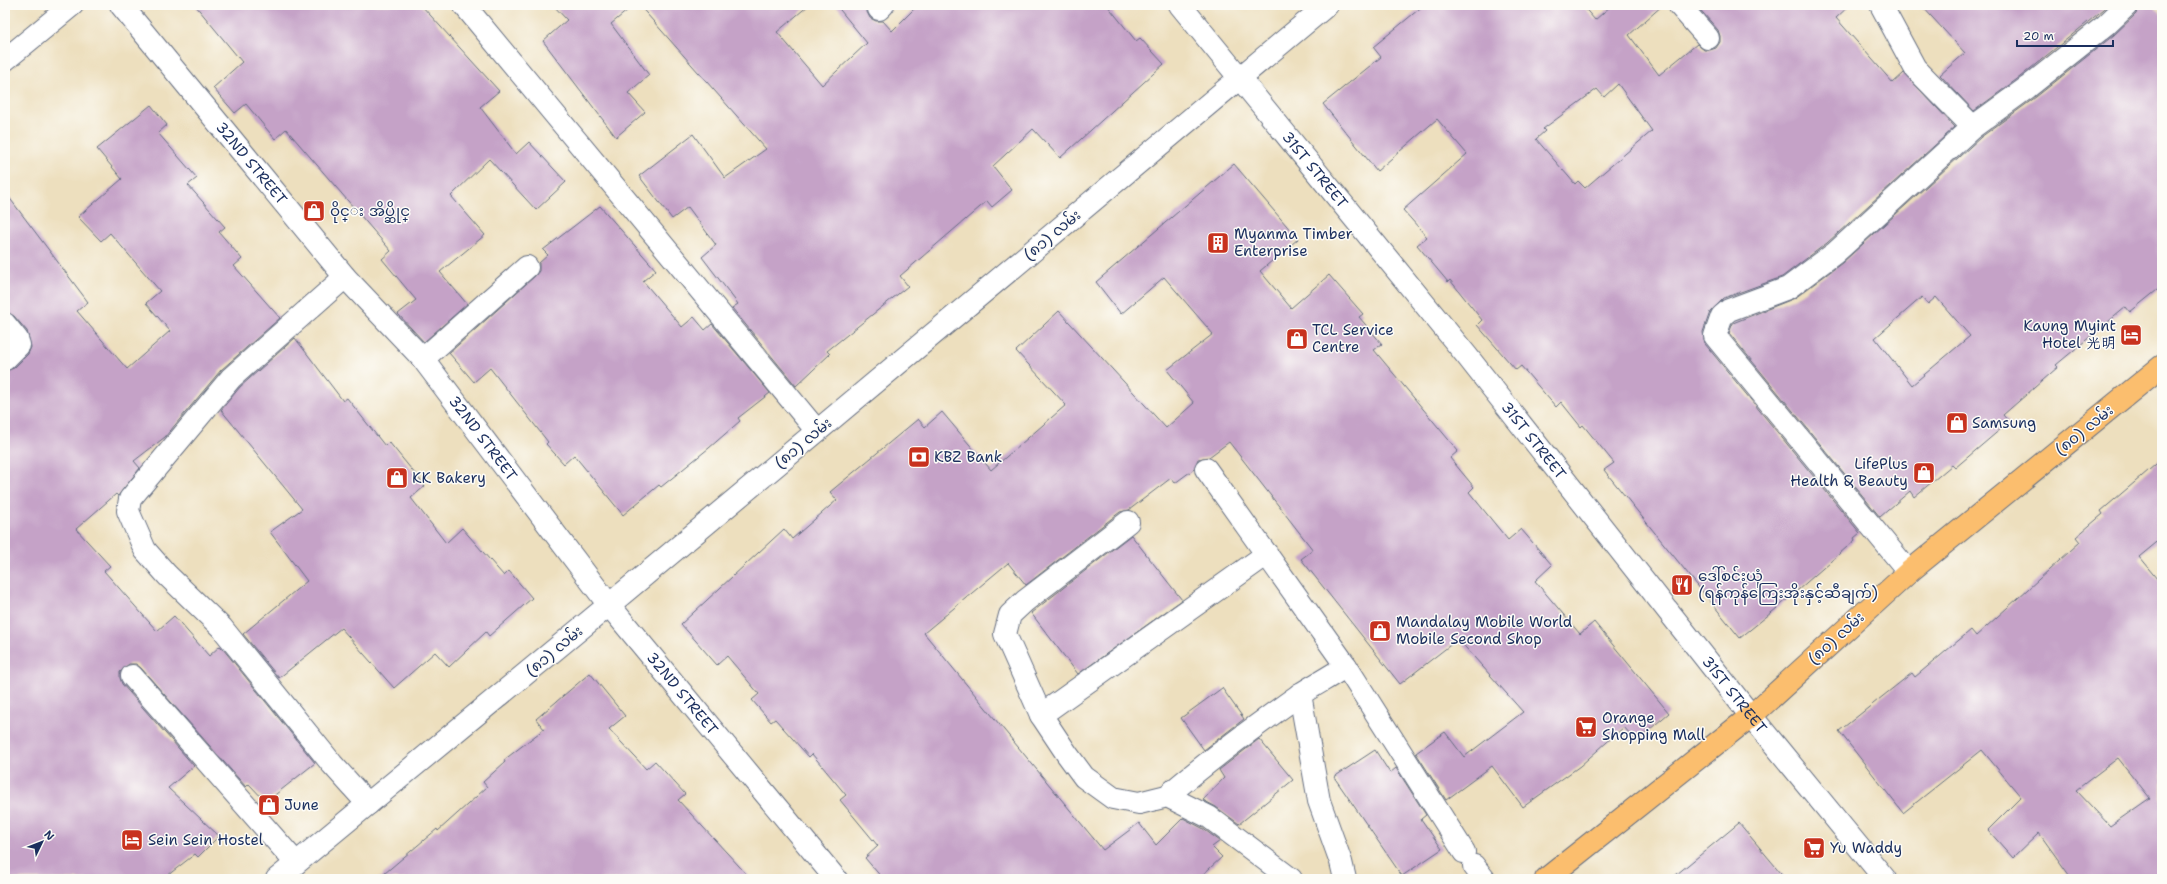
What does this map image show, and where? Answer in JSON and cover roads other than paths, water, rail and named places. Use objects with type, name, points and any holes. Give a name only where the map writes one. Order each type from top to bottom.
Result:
[{"type":"main road","name":"(၈၀) လမ်း","points":[[1546,879],[1751,716],[1908,572],[2162,366]]},
{"type":"street","points":[[5,60],[72,5]]},
{"type":"street","name":"32ND STREET","points":[[121,5],[345,277],[423,359],[610,605],[836,879]]},
{"type":"street","points":[[464,5],[817,432]]},
{"type":"street","name":"31ST STREET","points":[[1180,5],[1467,356],[1751,716],[1885,879]]},
{"type":"street","name":"(၈၁) လမ်း","points":[[277,879],[610,605],[1327,5]]},
{"type":"street","points":[[1679,5],[1708,38]]},
{"type":"street","points":[[1881,5],[1915,68],[1973,127]]},
{"type":"street","points":[[1908,572],[1715,336],[1722,316],[1729,310],[1788,288],[1835,253],[1973,127],[2034,82],[2106,25],[2126,5]]},
{"type":"street","points":[[423,359],[527,267]]},
{"type":"street","points":[[345,277],[231,378],[130,499],[128,511],[145,550],[167,575],[222,628],[332,764],[368,804]]},
{"type":"street","points":[[5,324],[17,339],[19,345],[5,359]]},
{"type":"street","points":[[1206,469],[1346,666],[1474,866]]},
{"type":"street","points":[[1128,522],[1024,601],[1010,616],[1005,634],[1041,715],[1084,777],[1113,798],[1139,803],[1167,796],[1237,740],[1300,694],[1326,681],[1346,666]]},
{"type":"street","points":[[1041,715],[1267,554]]},
{"type":"street","points":[[132,676],[296,863]]},
{"type":"street","points":[[1300,694],[1319,801],[1341,862],[1344,879]]},
{"type":"street","points":[[1167,796],[1210,817],[1291,879]]},
{"type":"place","name":"ဝိုင္း အိပ္ဆိုင္","points":[[314,211]]},
{"type":"place","name":"Myanma Timber Enterprise","points":[[1218,243]]},
{"type":"place","name":"Kaung Myint Hotel 光明","points":[[2131,335]]},
{"type":"place","name":"TCL Service Centre","points":[[1297,339]]},
{"type":"place","name":"Samsung","points":[[1957,423]]},
{"type":"place","name":"KBZ Bank","points":[[919,457]]},
{"type":"place","name":"LifePlus Health & Beauty","points":[[1924,473]]},
{"type":"place","name":"KK Bakery","points":[[397,478]]},
{"type":"place","name":"ဒေါ်စင်းယုံ (ရန်ကုန်ကြေးအိုးနှင့်ဆီချက်)","points":[[1682,585]]},
{"type":"place","name":"Mandalay Mobile World Mobile Second Shop","points":[[1380,631]]},
{"type":"place","name":"Orange Shopping Mall","points":[[1586,727]]},
{"type":"place","name":"June","points":[[269,805]]},
{"type":"place","name":"Sein Sein Hostel","points":[[132,840]]},
{"type":"place","name":"Yu Waddy","points":[[1814,848]]}]
